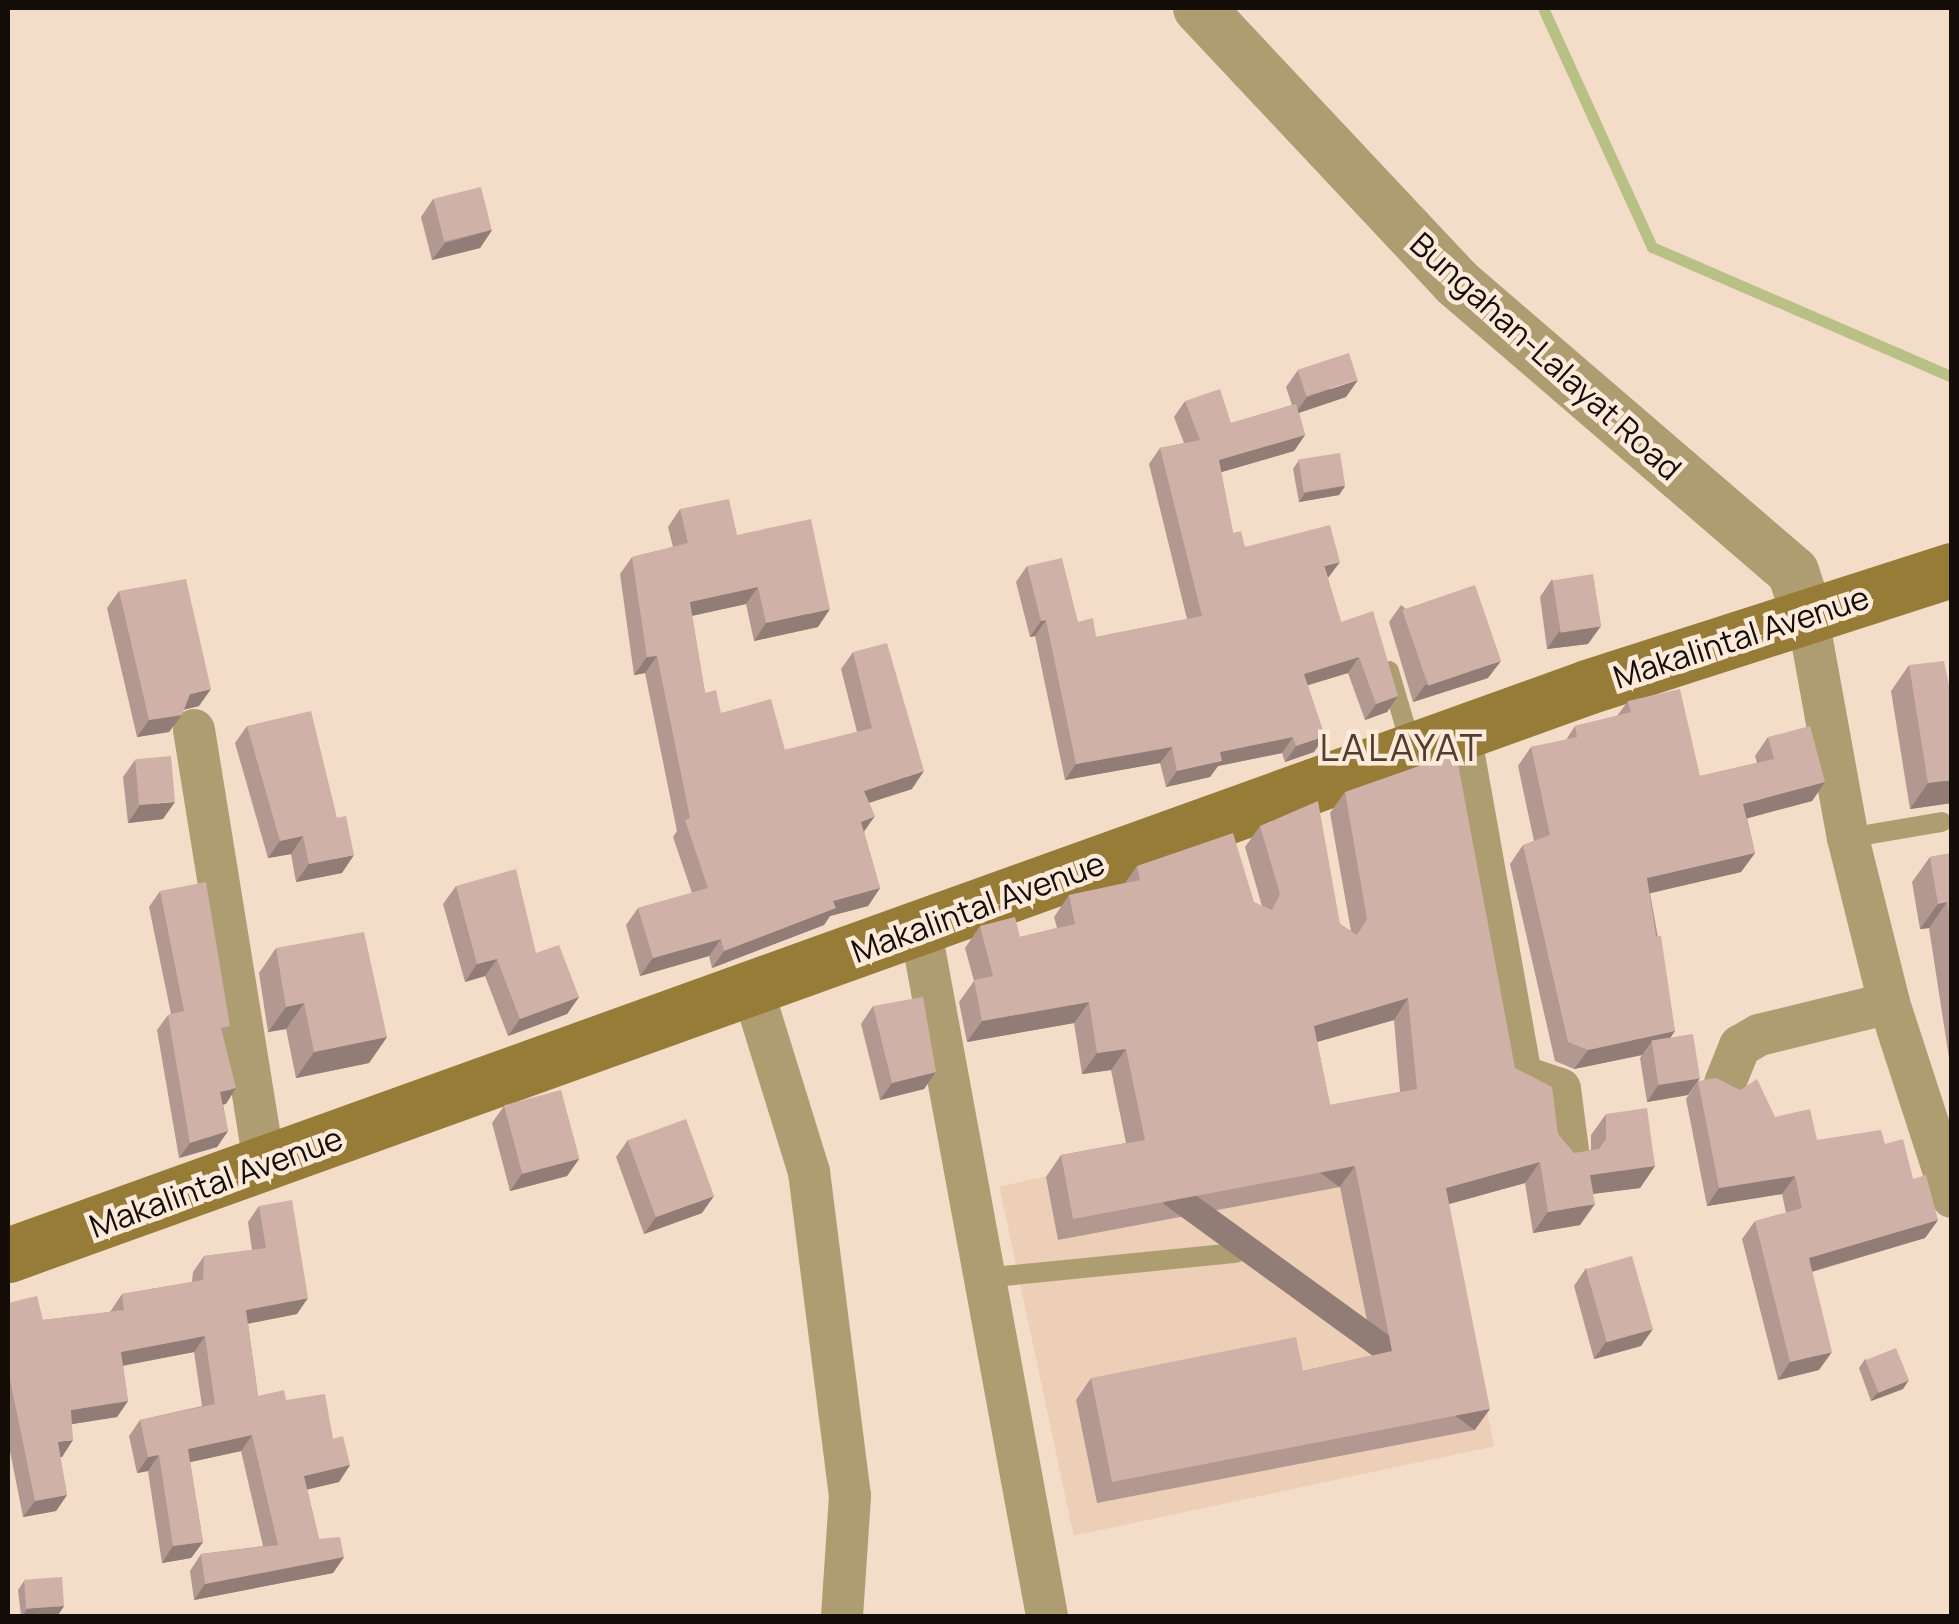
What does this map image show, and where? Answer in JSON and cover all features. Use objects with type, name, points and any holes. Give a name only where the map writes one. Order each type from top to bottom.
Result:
[{"type":"main road","name":"Makalintal Avenue","points":[[8,1256],[754,992],[920,926],[1313,798],[1436,742],[1807,613],[1952,570]]},
{"type":"street","name":"Bungahan-Lalayat Road","points":[[1198,8],[1456,282],[1793,572],[1807,613]]},
{"type":"street","points":[[1807,613],[1848,838],[1889,1003],[1952,1197]]},
{"type":"street","points":[[194,730],[264,1164]]},
{"type":"street","points":[[1436,742],[1521,1076],[1560,1089],[1568,1151]]},
{"type":"street","points":[[920,926],[1048,1616]]},
{"type":"street","points":[[754,992],[810,1172],[850,1496],[842,1616]]},
{"type":"street","points":[[1725,1084],[1733,1056],[1759,1035],[1889,1003]]},
{"type":"lane","points":[[1380,642],[1436,742]]},
{"type":"lane","points":[[1848,838],[1942,822]]},
{"type":"lane","points":[[984,1278],[1236,1253]]},
{"type":"shaded area","points":[[1420,1097],[1494,1446],[1074,1536],[999,1186]]},
{"type":"building","points":[[481,187],[492,230],[444,242],[433,199]]},
{"type":"building","points":[[1349,353],[1358,380],[1306,396],[1298,370]]},
{"type":"building","points":[[1220,389],[1231,423],[1296,404],[1305,435],[1219,460],[1233,533],[1241,531],[1245,547],[1330,525],[1340,562],[1324,566],[1341,622],[1373,611],[1398,696],[1376,704],[1359,657],[1304,674],[1325,736],[1296,746],[1293,737],[1220,752],[1222,761],[1177,771],[1172,747],[1076,764],[1046,620],[1041,621],[1027,566],[1062,558],[1078,622],[1093,618],[1096,637],[1202,616],[1160,448],[1200,440],[1185,401]]},
{"type":"building","points":[[1340,453],[1345,486],[1304,492],[1299,460]]},
{"type":"building","points":[[729,499],[737,535],[811,519],[830,609],[766,623],[758,587],[690,602],[705,693],[716,690],[721,713],[771,699],[785,750],[872,728],[853,652],[887,643],[924,771],[864,791],[875,816],[861,822],[880,888],[833,901],[836,908],[724,951],[721,939],[653,958],[638,908],[708,888],[685,820],[690,818],[657,656],[647,657],[632,557],[688,543],[680,509]]},
{"type":"building","points":[[1593,574],[1601,626],[1561,633],[1553,580]]},
{"type":"building","points":[[186,579],[211,689],[190,694],[182,715],[149,720],[119,591]]},
{"type":"building","points":[[1475,585],[1501,661],[1428,686],[1402,610]]},
{"type":"building","points":[[1944,661],[1952,700],[1952,780],[1928,783],[1909,665]]},
{"type":"building","points":[[1680,689],[1700,776],[1774,759],[1768,737],[1810,726],[1825,782],[1743,804],[1755,853],[1647,878],[1656,936],[1661,936],[1675,1031],[1588,1050],[1568,1042],[1523,845],[1550,835],[1531,747],[1577,737],[1575,726],[1631,712],[1628,701]]},
{"type":"building","points":[[311,711],[337,818],[346,816],[354,855],[309,864],[303,836],[280,841],[247,726]]},
{"type":"building","points":[[1456,753],[1515,1068],[1552,1087],[1558,1134],[1574,1153],[1599,1149],[1606,1139],[1606,1114],[1647,1108],[1655,1166],[1590,1175],[1595,1204],[1548,1212],[1540,1162],[1446,1188],[1490,1409],[1112,1482],[1091,1378],[1296,1337],[1303,1371],[1392,1351],[1355,1166],[1073,1219],[1061,1155],[1145,1140],[1126,1049],[1097,1053],[1089,1002],[982,1021],[974,980],[993,976],[980,926],[1015,917],[1020,937],[1075,924],[1069,895],[1140,880],[1137,866],[1233,833],[1254,902],[1272,910],[1280,894],[1260,826],[1318,801],[1340,924],[1357,935],[1367,919],[1345,792]],"holes":[[[1408,998],[1417,1089],[1330,1105],[1314,1026]]]},
{"type":"building","points":[[171,756],[175,802],[139,805],[135,759]]},
{"type":"building","points":[[1952,853],[1952,930],[1947,902],[1938,904],[1930,857]]},
{"type":"building","points":[[516,869],[536,953],[559,945],[579,997],[520,1019],[497,959],[477,964],[456,886]]},
{"type":"building","points":[[206,882],[230,1026],[221,1028],[236,1088],[220,1092],[228,1131],[190,1143],[168,1015],[184,1011],[160,891]]},
{"type":"building","points":[[364,932],[387,1037],[314,1052],[304,1003],[286,1007],[276,948]]},
{"type":"building","points":[[923,997],[936,1072],[892,1083],[873,1006]]},
{"type":"building","points":[[1693,1034],[1700,1078],[1659,1085],[1652,1041]]},
{"type":"building","points":[[1716,1078],[1740,1090],[1757,1079],[1775,1117],[1810,1109],[1817,1140],[1881,1130],[1885,1144],[1903,1139],[1913,1179],[1926,1175],[1938,1220],[1809,1258],[1832,1352],[1790,1362],[1755,1221],[1802,1208],[1795,1176],[1719,1188],[1698,1081]]},
{"type":"building","points":[[561,1090],[579,1159],[522,1174],[504,1105]]},
{"type":"building","points":[[686,1119],[714,1196],[656,1217],[628,1140]]},
{"type":"building","points":[[292,1200],[308,1298],[246,1310],[258,1396],[284,1390],[286,1400],[325,1394],[333,1439],[343,1436],[350,1465],[304,1476],[319,1539],[340,1537],[344,1557],[205,1584],[201,1554],[278,1545],[252,1435],[188,1449],[203,1542],[173,1546],[159,1455],[148,1457],[140,1420],[215,1404],[205,1336],[121,1352],[128,1401],[71,1410],[73,1440],[58,1442],[67,1495],[35,1501],[8,1370],[8,1303],[37,1296],[43,1320],[124,1310],[122,1294],[203,1280],[204,1256],[266,1248],[259,1206]]},
{"type":"building","points":[[1632,1256],[1653,1329],[1607,1342],[1586,1269]]},
{"type":"building","points":[[1896,1348],[1909,1380],[1879,1393],[1865,1360]]},
{"type":"building","points":[[62,1577],[64,1606],[26,1609],[24,1580]]},
{"type":"waterway","points":[[1543,8],[1652,247],[1952,377]]},
{"type":"district","name":"LALAYAT","points":[[1402,747]]}]
